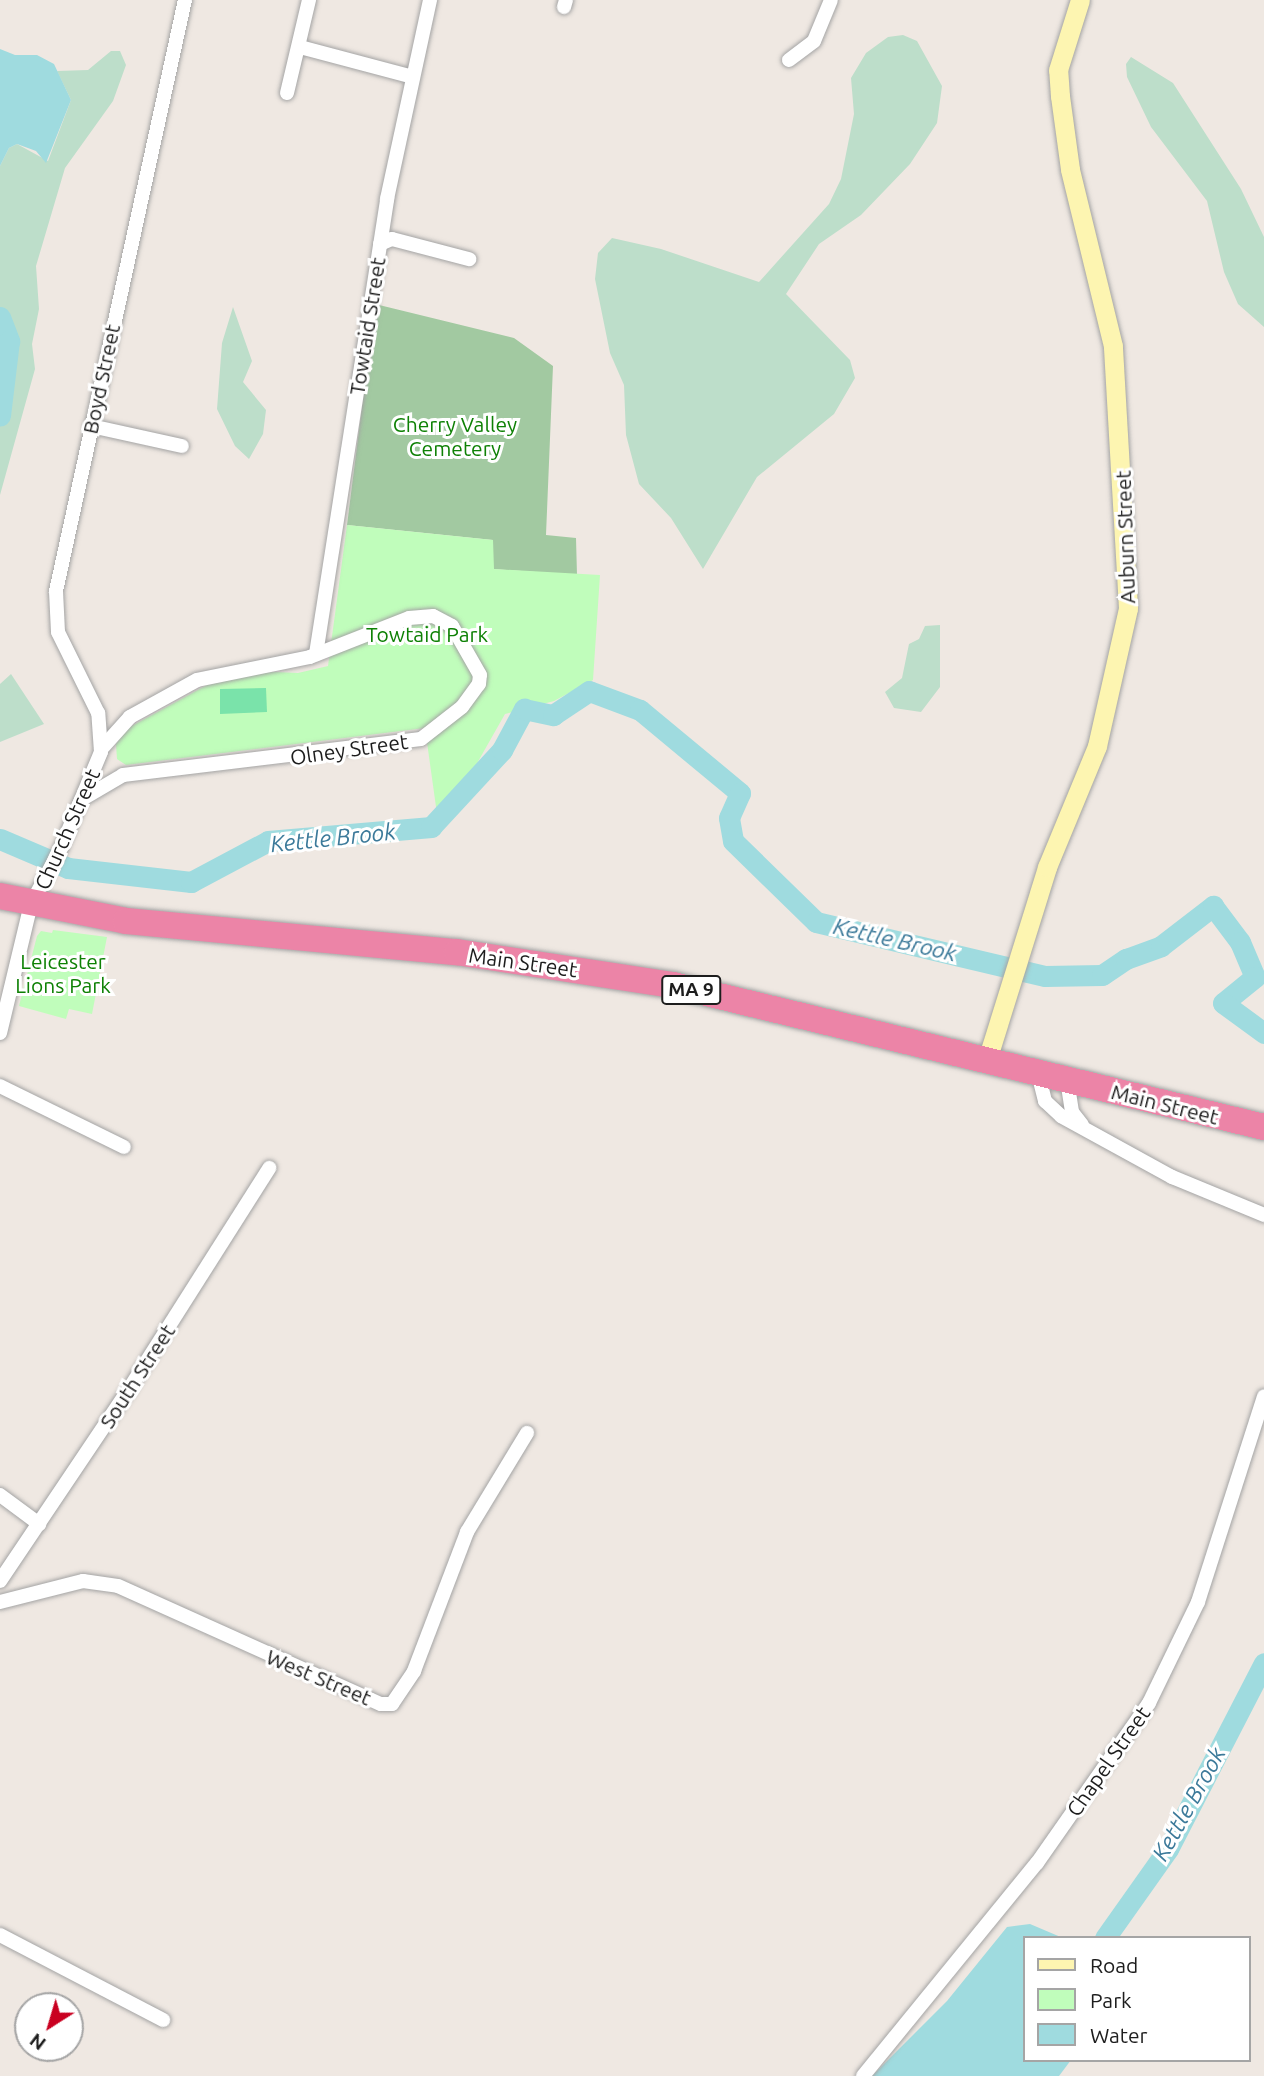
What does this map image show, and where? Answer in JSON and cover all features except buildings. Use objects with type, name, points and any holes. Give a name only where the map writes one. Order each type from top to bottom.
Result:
[{"type":"highway","name":"Main Street","points":[[0,896],[126,921],[457,952],[673,985],[1264,1128]]},
{"type":"street","name":"Boyd Street","points":[[101,752],[98,713],[60,639],[55,613],[91,426],[185,0]]},
{"type":"street","points":[[287,93],[309,0]]},
{"type":"street","name":"Towtaid Street","points":[[316,654],[380,244],[430,0]]},
{"type":"street","points":[[789,60],[814,41],[831,0]]},
{"type":"street","name":"Auburn Street","points":[[987,1060],[1047,867],[1097,746],[1128,608],[1113,346],[1070,169],[1060,96],[1058,70],[1080,0]]},
{"type":"street","points":[[300,47],[413,77]]},
{"type":"street","points":[[380,244],[392,239],[469,259]]},
{"type":"street","points":[[91,426],[182,446]]},
{"type":"street","name":"Olney Street","points":[[83,799],[123,775],[409,743],[441,726],[479,684],[478,667],[462,638],[433,616],[409,618],[316,654],[197,680],[130,717],[101,752]]},
{"type":"street","name":"Church Street","points":[[0,1033],[31,904],[57,856],[101,752]]},
{"type":"street","points":[[1038,1073],[1045,1101],[1061,1116],[1171,1177],[1264,1215]]},
{"type":"street","points":[[1067,1080],[1072,1112],[1083,1126]]},
{"type":"street","points":[[0,1086],[124,1147]]},
{"type":"street","name":"South Street","points":[[0,1581],[269,1168]]},
{"type":"street","name":"Chapel Street","points":[[863,2076],[1037,1863],[1149,1703],[1198,1602],[1264,1396]]},
{"type":"street","name":"West Street","points":[[0,1602],[83,1581],[118,1586],[382,1704],[392,1704],[414,1671],[467,1532],[527,1433]]},
{"type":"street","points":[[0,1495],[39,1524]]},
{"type":"street","points":[[0,1935],[163,2020]]},
{"type":"green space","points":[[903,35],[917,41],[942,86],[937,123],[910,164],[861,215],[819,244],[786,294],[850,360],[855,378],[834,414],[757,477],[703,569],[671,518],[639,484],[626,435],[624,385],[610,353],[595,279],[598,253],[612,238],[661,249],[759,282],[829,204],[841,179],[854,114],[851,78],[866,53],[888,37]]},
{"type":"green space","points":[[111,51],[120,51],[126,65],[113,101],[65,168],[36,266],[39,309],[32,344],[35,369],[0,495],[0,166],[9,148],[17,144],[48,161],[71,100],[57,71],[88,70]]},
{"type":"green space","points":[[1131,57],[1173,83],[1241,189],[1264,237],[1264,327],[1238,304],[1224,272],[1207,201],[1151,127],[1127,77],[1126,64]]},
{"type":"green space","name":"Cherry Valley Cemetery","points":[[375,304],[514,338],[553,366],[546,535],[576,538],[577,575],[493,569],[493,540],[347,525]]},
{"type":"green space","points":[[233,307],[252,361],[243,382],[266,410],[263,434],[249,459],[235,446],[217,409],[222,343]]},
{"type":"green space","name":"Towtaid Park","points":[[347,525],[493,540],[494,569],[600,575],[593,680],[554,701],[505,714],[463,788],[437,814],[425,728],[126,765],[117,759],[116,744],[128,728],[218,679],[255,671],[298,673],[328,666]]},
{"type":"green space","points":[[940,625],[940,687],[921,712],[894,708],[885,692],[902,678],[909,644],[919,639],[925,626]]},
{"type":"green space","points":[[11,674],[44,724],[0,742],[0,684]]},
{"type":"green space","points":[[266,688],[267,712],[220,714],[220,689]]},
{"type":"green space","name":"Leicester Lions Park","points":[[53,930],[107,937],[92,1014],[69,1009],[66,1019],[19,1006],[37,936],[41,931],[52,933]]},
{"type":"water","points":[[0,49],[15,55],[37,55],[54,64],[71,100],[46,163],[36,151],[17,144],[9,148],[0,166]]},
{"type":"water","points":[[1030,1924],[1058,1936],[1023,1936],[1023,2062],[1070,2062],[1059,2076],[872,2076],[947,2001],[1007,1927]]},
{"type":"waterway","name":"Kettle Brook","points":[[0,317],[9,341],[0,415]]},
{"type":"waterway","name":"Kettle Brook","points":[[0,839],[68,868],[191,882],[268,841],[431,827],[502,750],[524,709],[553,715],[589,691],[640,710],[740,793],[729,818],[733,841],[816,922],[1045,976],[1102,975],[1126,959],[1161,946],[1213,906],[1240,942],[1255,977],[1223,1003],[1264,1033]]},
{"type":"waterway","name":"Kettle Brook","points":[[1106,1936],[1168,1849],[1264,1663]]}]
